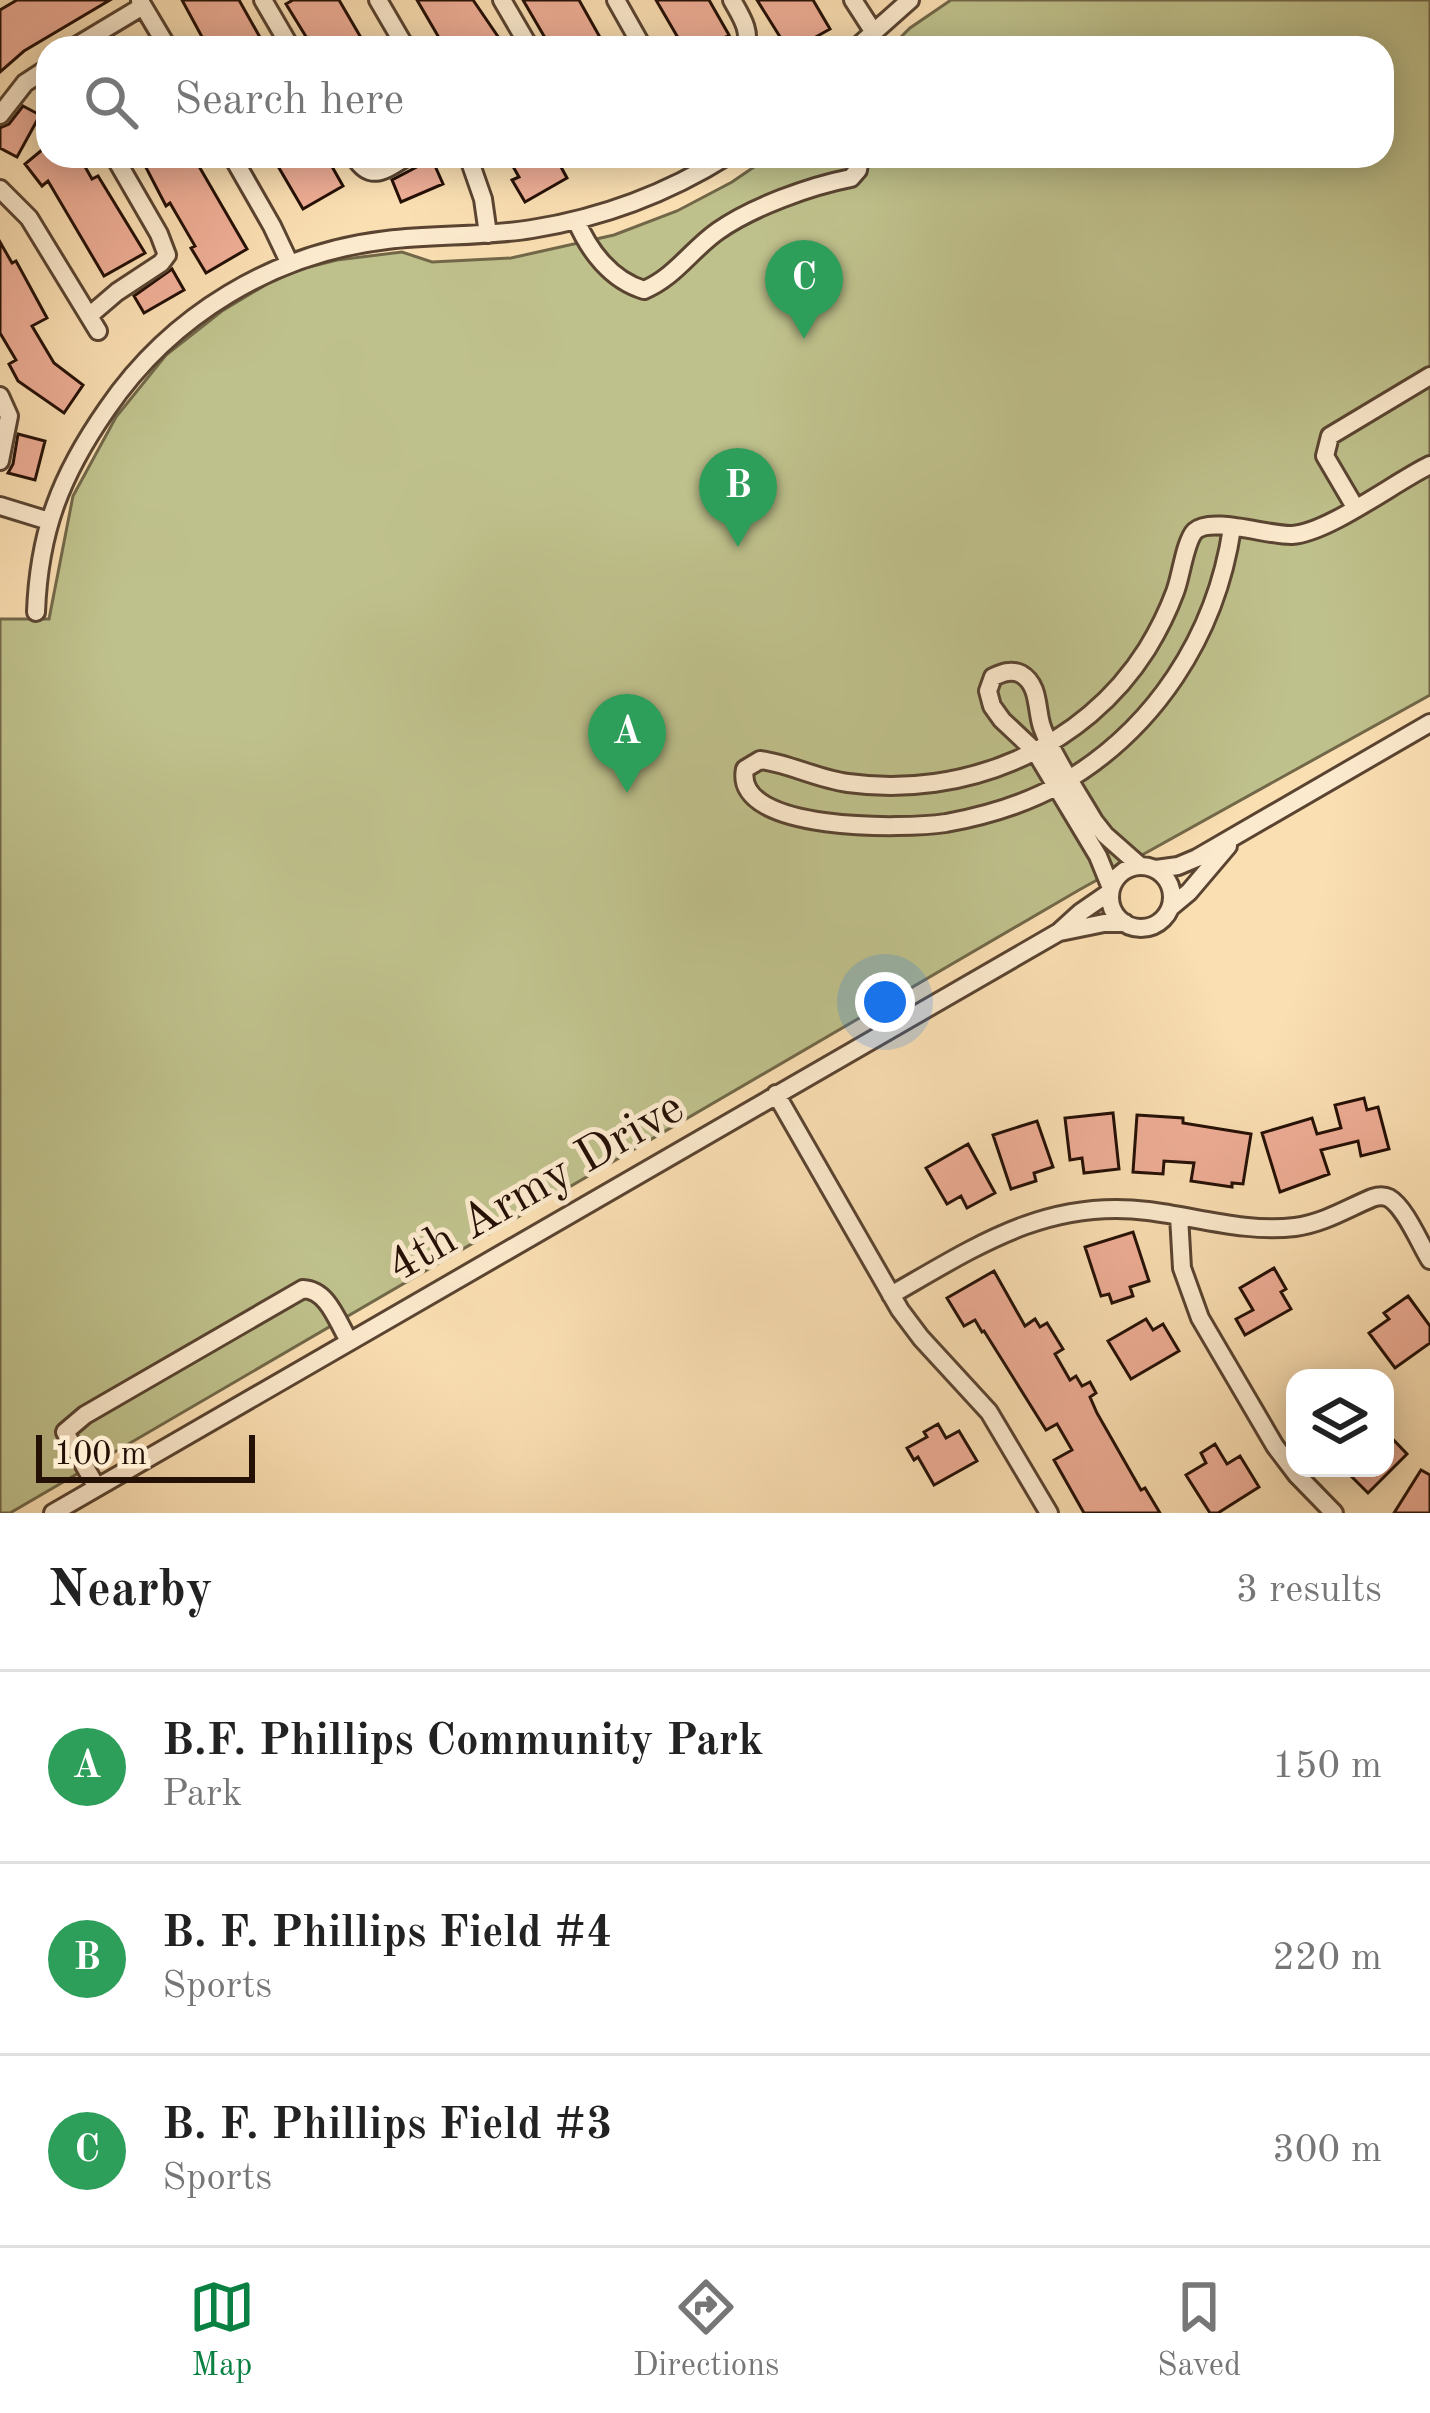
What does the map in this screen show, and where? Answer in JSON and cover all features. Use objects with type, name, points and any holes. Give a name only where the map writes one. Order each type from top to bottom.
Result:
[{"type":"street","points":[[263,0],[284,36]]},
{"type":"street","points":[[378,0],[399,36]]},
{"type":"street","points":[[502,0],[523,36]]},
{"type":"street","points":[[616,0],[636,36]]},
{"type":"street","points":[[732,0],[746,36]]},
{"type":"street","points":[[853,0],[873,31]]},
{"type":"street","points":[[868,36],[910,0]]},
{"type":"street","points":[[91,36],[141,3],[161,36]]},
{"type":"street","points":[[0,115],[36,76]]},
{"type":"street","points":[[0,188],[28,218],[94,324],[117,292],[167,255],[160,234],[121,168]]},
{"type":"street","points":[[239,168],[290,264]]},
{"type":"street","points":[[472,168],[488,234]]},
{"type":"street","points":[[36,612],[38,568],[49,521],[80,452],[137,369],[211,305],[290,264],[359,244],[488,234],[576,220],[649,196],[699,168]]},
{"type":"street","points":[[576,220],[595,255],[626,285],[644,290],[663,282],[718,231],[765,206],[851,178],[858,168]]},
{"type":"street","points":[[1355,507],[1325,456],[1330,436],[1430,376]]},
{"type":"street","points":[[0,396],[9,416],[0,461]]},
{"type":"street","points":[[1232,528],[1216,595],[1182,667],[1132,730],[1063,782],[970,818],[888,827],[837,824],[762,805],[749,795],[743,777],[746,769],[767,760],[845,783],[925,785],[978,775],[1043,747],[1096,711],[1124,681],[1175,593],[1192,534],[1204,525],[1232,528],[1296,535],[1316,529],[1430,465]]},
{"type":"street","points":[[0,506],[49,521]]},
{"type":"street","name":"4th Army Drive","points":[[52,1513],[1059,932],[1111,890],[1121,872],[1189,862],[1430,723]]},
{"type":"street","points":[[1043,747],[1098,856],[1111,890],[1111,904],[1124,923]]},
{"type":"street","points":[[1063,782],[1105,835],[1169,881],[1172,907]]},
{"type":"street","name":"4th Army Drive","points":[[1059,932],[1105,923],[1152,927],[1189,892],[1236,835]]},
{"type":"street","points":[[776,1094],[891,1295],[921,1338],[989,1412],[1049,1513]]},
{"type":"street","points":[[891,1295],[986,1241],[1041,1218],[1112,1208],[1282,1228],[1335,1217],[1377,1195],[1400,1208],[1430,1260]]},
{"type":"street","points":[[1179,1216],[1182,1268],[1196,1310],[1267,1434],[1334,1513]]},
{"type":"street","points":[[95,1486],[65,1432],[85,1414],[285,1299],[311,1288],[323,1296],[349,1341]]},
{"type":"green space","points":[[951,0],[1430,0],[1430,695],[1079,890],[10,1513],[0,1513],[0,619],[49,619],[73,496],[116,417],[166,355],[222,311],[285,273],[337,260],[402,252],[432,262],[511,258],[614,235],[677,211],[752,168],[1394,168],[1394,36],[902,36]]},
{"type":"building","points":[[17,0],[110,0],[49,36],[36,36],[36,44],[0,72],[0,10]]},
{"type":"building","points":[[182,0],[239,0],[259,36],[202,36]]},
{"type":"building","points":[[339,0],[360,36],[306,36],[286,4]]},
{"type":"building","points":[[417,0],[473,0],[498,36],[438,36]]},
{"type":"building","points":[[523,0],[579,0],[599,36],[544,36]]},
{"type":"building","points":[[656,0],[709,0],[729,35],[727,36],[677,36]]},
{"type":"building","points":[[757,0],[813,0],[830,29],[817,36],[780,36]]},
{"type":"building","points":[[23,106],[36,113],[36,122],[17,157],[0,148],[0,128]]},
{"type":"building","points":[[36,155],[36,168],[86,168],[92,179],[98,176],[145,253],[104,276],[48,181],[42,186],[25,164]]},
{"type":"building","points":[[146,168],[200,168],[247,249],[206,273],[170,203],[166,206]]},
{"type":"building","points":[[279,168],[333,168],[343,186],[303,209]]},
{"type":"building","points":[[415,168],[436,168],[443,184],[401,202],[392,180]]},
{"type":"building","points":[[514,168],[562,168],[567,178],[525,202],[512,180],[519,177]]},
{"type":"building","points":[[0,242],[12,263],[16,261],[47,318],[32,326],[54,363],[83,385],[64,413],[18,381],[9,364],[16,360],[0,333]]},
{"type":"building","points":[[172,269],[184,290],[144,313],[134,296]]},
{"type":"building","points":[[18,434],[45,441],[35,480],[8,473]]},
{"type":"building","points":[[1364,1098],[1367,1110],[1378,1107],[1389,1149],[1361,1156],[1358,1141],[1321,1150],[1329,1174],[1280,1192],[1262,1133],[1312,1118],[1317,1134],[1341,1128],[1335,1105]]},
{"type":"building","points":[[1113,1113],[1119,1169],[1084,1173],[1082,1158],[1070,1160],[1065,1118]]},
{"type":"building","points":[[1137,1115],[1183,1118],[1183,1123],[1251,1134],[1243,1184],[1232,1183],[1232,1187],[1191,1181],[1194,1163],[1164,1161],[1163,1174],[1133,1172]]},
{"type":"building","points":[[1037,1121],[1053,1167],[1034,1173],[1036,1181],[1011,1189],[993,1135]]},
{"type":"building","points":[[968,1144],[995,1193],[967,1208],[961,1196],[947,1204],[926,1168]]},
{"type":"building","points":[[1133,1232],[1149,1281],[1130,1287],[1133,1296],[1112,1303],[1109,1294],[1101,1296],[1085,1247]]},
{"type":"building","points":[[1274,1268],[1291,1309],[1245,1335],[1236,1319],[1253,1310],[1240,1288]]},
{"type":"building","points":[[994,1271],[1025,1326],[1035,1319],[1040,1327],[1047,1323],[1063,1349],[1055,1354],[1070,1380],[1076,1376],[1082,1386],[1090,1382],[1097,1413],[1141,1490],[1145,1488],[1160,1513],[1084,1513],[1054,1460],[1072,1450],[1057,1424],[1046,1430],[984,1331],[975,1320],[964,1326],[947,1298]]},
{"type":"building","points":[[1408,1296],[1430,1326],[1430,1343],[1395,1368],[1369,1333],[1389,1319],[1384,1313]]},
{"type":"building","points":[[1146,1319],[1153,1330],[1163,1324],[1179,1351],[1131,1379],[1108,1341]]},
{"type":"building","points":[[938,1424],[946,1438],[959,1431],[977,1461],[934,1485],[907,1448]]},
{"type":"building","points":[[1394,1440],[1407,1454],[1394,1467]]},
{"type":"building","points":[[1215,1444],[1227,1464],[1240,1456],[1259,1487],[1218,1513],[1210,1513],[1186,1475],[1206,1463],[1201,1453]]},
{"type":"building","points":[[1421,1470],[1430,1475],[1430,1513],[1394,1513]]},
{"type":"building","points":[[1352,1477],[1384,1477],[1368,1493]]},
{"type":"place","name":"B. F. Phillips Field #3","points":[[804,339]]},
{"type":"place","name":"B. F. Phillips Field #4","points":[[738,547]]},
{"type":"place","name":"B.F. Phillips Community Park","points":[[627,793]]}]
